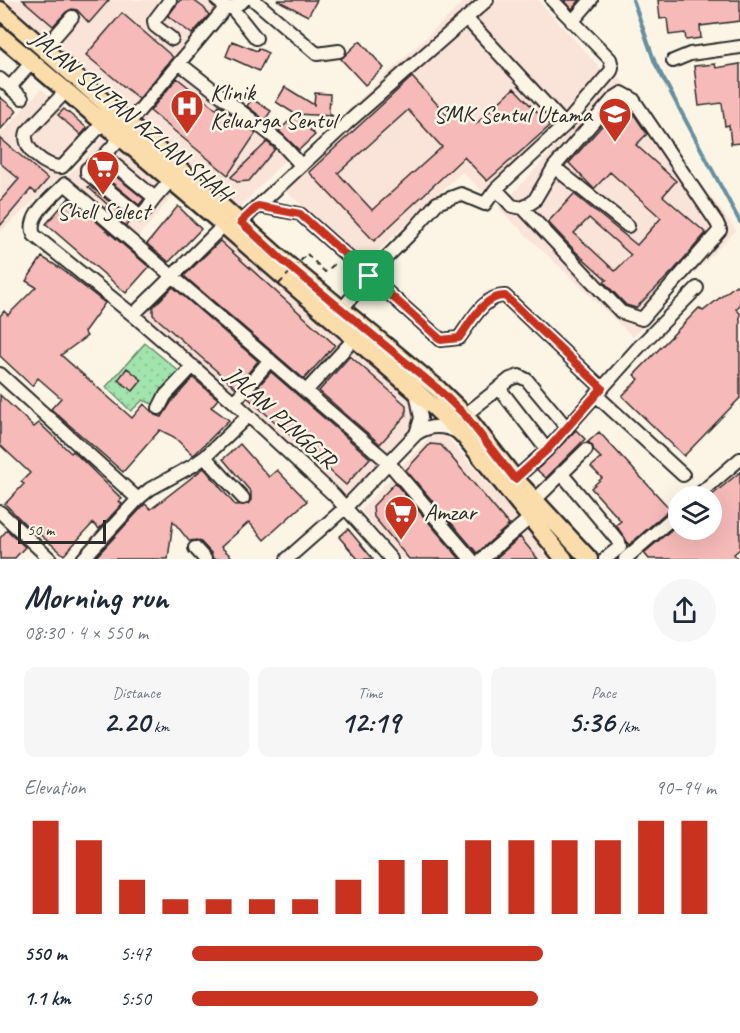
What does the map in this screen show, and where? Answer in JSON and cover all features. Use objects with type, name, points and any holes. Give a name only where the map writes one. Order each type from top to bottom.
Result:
[{"type":"main road","name":"JALAN SULTAN AZLAN SHAH","points":[[0,10],[44,49],[170,181],[282,260],[437,388],[465,415],[515,479],[564,559]]},
{"type":"main road","name":"JALAN SULTAN AZLAN SHAH","points":[[0,35],[103,123],[124,131],[233,224],[355,339],[464,436],[533,508],[589,559]]},
{"type":"street","points":[[0,4],[3,0]]},
{"type":"street","points":[[170,0],[154,21],[155,26],[172,39]]},
{"type":"street","points":[[170,181],[142,215],[139,215],[87,173],[87,169],[104,156],[225,5],[244,0]]},
{"type":"street","points":[[254,0],[317,54],[339,51]]},
{"type":"street","points":[[133,315],[172,276],[233,224],[258,206],[487,0]]},
{"type":"street","points":[[342,309],[437,202],[461,194],[485,204],[496,189],[565,125],[611,71],[610,60],[552,0]]},
{"type":"street","points":[[572,22],[591,0]]},
{"type":"street","points":[[225,5],[256,38]]},
{"type":"street","points":[[44,49],[72,17]]},
{"type":"street","points":[[466,18],[565,125]]},
{"type":"street","points":[[673,62],[690,54],[740,47]]},
{"type":"street","points":[[10,87],[32,62]]},
{"type":"street","points":[[179,63],[280,142],[301,165]]},
{"type":"street","points":[[0,79],[22,98]]},
{"type":"street","points":[[66,91],[27,132],[25,138],[27,145],[49,166],[62,167],[103,123]]},
{"type":"street","points":[[496,189],[513,206],[523,208],[621,312],[642,319],[720,230],[633,99],[622,93],[614,98],[555,167],[534,201],[523,208]]},
{"type":"street","points":[[104,156],[155,198]]},
{"type":"street","points":[[555,167],[628,226]]},
{"type":"street","name":"JALAN PINGGIR","points":[[172,276],[65,184],[33,218],[31,227],[34,235],[133,315],[234,402],[346,507],[391,559]]},
{"type":"street","points":[[258,206],[300,214],[441,340],[459,338],[488,300],[497,295],[505,296],[683,475]]},
{"type":"street","points":[[172,276],[388,462],[471,559]]},
{"type":"street","points":[[515,479],[547,450],[638,348],[697,288]]},
{"type":"street","points":[[306,391],[355,339]]},
{"type":"street","points":[[234,402],[270,360]]},
{"type":"street","points":[[159,408],[165,396],[193,366]]},
{"type":"street","points":[[0,374],[138,499]]},
{"type":"street","points":[[465,415],[510,379],[519,376],[527,380],[567,428]]},
{"type":"street","points":[[499,388],[547,450]]},
{"type":"street","points":[[416,392],[421,418],[416,434]]},
{"type":"street","points":[[83,559],[138,499],[150,489],[205,457],[248,416]]},
{"type":"street","points":[[287,559],[346,507],[416,434],[429,428],[444,427],[464,436]]},
{"type":"street","points":[[482,559],[533,508],[561,473],[586,450]]},
{"type":"street","points":[[205,457],[243,498]]},
{"type":"street","points":[[709,486],[740,459]]},
{"type":"street","points":[[561,473],[620,542],[620,547],[605,559]]},
{"type":"street","points":[[0,512],[50,559]]},
{"type":"street","points":[[625,559],[668,522]]},
{"type":"street","points":[[195,548],[205,559]]},
{"type":"path","points":[[279,284],[307,254],[325,272],[345,255]]},
{"type":"shaded area","points":[[210,0],[221,9],[175,64],[289,156],[239,208],[7,1]]},
{"type":"shaded area","points":[[466,0],[538,0],[604,72],[484,193],[462,172],[366,262],[273,180]]},
{"type":"shaded area","name":"SMK Sentul Utama","points":[[619,77],[736,230],[633,337],[499,209]]},
{"type":"shaded area","points":[[41,89],[101,139],[0,232],[0,135]]},
{"type":"shaded area","points":[[103,138],[174,195],[135,240],[65,179]]},
{"type":"shaded area","points":[[222,234],[414,400],[417,413],[411,432],[346,500],[141,314]]},
{"type":"shaded area","points":[[432,434],[445,435],[553,559],[402,559],[361,510]]},
{"type":"green space","points":[[145,343],[181,373],[153,404],[143,400],[131,411],[106,387]]},
{"type":"building","points":[[23,0],[109,0],[89,23],[77,10],[72,9],[53,26]]},
{"type":"building","points":[[180,0],[193,0],[209,15],[192,34],[168,16]]},
{"type":"building","points":[[277,0],[317,0],[308,16]]},
{"type":"building","points":[[564,0],[580,0],[572,9]]},
{"type":"building","points":[[658,0],[740,0],[740,21],[700,26],[701,38],[686,40],[685,33],[669,35],[667,18],[660,19]]},
{"type":"building","points":[[122,13],[173,57],[139,99],[86,55]]},
{"type":"building","points":[[232,41],[268,53],[259,71],[226,56]]},
{"type":"building","points":[[360,41],[384,68],[365,85],[341,59]]},
{"type":"building","points":[[715,64],[716,68],[740,64],[740,143],[731,144],[729,125],[725,126],[722,103],[699,106],[694,66]]},
{"type":"building","points":[[412,77],[449,117],[460,107],[476,124],[514,88],[550,126],[487,181],[464,157],[374,241],[309,172]],"holes":[[[408,110],[442,147],[372,210],[338,173]]]},
{"type":"building","points":[[177,78],[216,109],[219,105],[256,133],[228,175],[150,111]]},
{"type":"building","points":[[285,87],[314,105],[315,93],[330,94],[329,114],[333,116],[295,114],[276,102]]},
{"type":"building","points":[[0,97],[17,111],[0,130]]},
{"type":"building","points":[[252,99],[271,111],[265,120],[247,106]]},
{"type":"building","points":[[622,103],[633,113],[647,134],[636,145],[676,181],[663,196],[706,233],[674,270],[636,308],[626,305],[604,282],[607,280],[548,222],[574,194],[637,245],[661,218],[610,172],[594,189],[569,163]],"holes":[[[589,218],[631,255],[615,271],[574,233]]]},
{"type":"building","points":[[64,109],[87,128],[81,135],[58,115]]},
{"type":"building","points":[[295,115],[315,135],[299,150],[279,131]]},
{"type":"building","points":[[0,138],[48,179],[36,193],[31,189],[0,226],[0,201],[19,179],[0,163]]},
{"type":"building","points":[[267,142],[275,149],[249,181],[237,182],[231,177]]},
{"type":"building","points":[[104,167],[144,199],[139,205],[98,171]]},
{"type":"building","points":[[90,186],[131,219],[126,226],[105,208],[108,205],[88,187]]},
{"type":"building","points":[[69,198],[149,267],[126,293],[46,224]]},
{"type":"building","points":[[178,206],[201,229],[169,262],[147,244]]},
{"type":"building","points":[[220,241],[335,345],[304,379],[184,276]]},
{"type":"building","points":[[42,257],[105,303],[84,332],[87,336],[61,355],[132,418],[144,404],[155,415],[162,417],[172,401],[193,378],[218,399],[211,407],[229,420],[196,453],[193,455],[174,437],[160,430],[123,472],[51,409],[61,398],[38,378],[32,386],[0,356],[0,316],[4,311],[8,315],[36,287],[26,281]]},
{"type":"building","points":[[736,285],[740,289],[740,305],[736,309],[740,313],[740,398],[684,456],[622,396],[639,379],[634,375],[699,308],[703,311]]},
{"type":"building","points":[[173,287],[258,361],[236,388],[153,315],[153,307]]},
{"type":"building","points":[[350,356],[406,405],[406,415],[380,444],[319,391]]},
{"type":"building","points":[[127,368],[142,380],[133,391],[118,380]]},
{"type":"building","points":[[271,372],[370,458],[346,485],[248,398]]},
{"type":"building","points":[[0,395],[34,427],[39,423],[71,453],[73,451],[122,499],[119,501],[122,504],[99,529],[93,523],[64,555],[38,533],[36,535],[5,504],[24,484],[21,482],[30,473],[0,445]]},
{"type":"building","points":[[576,430],[585,439],[546,478],[537,470]]},
{"type":"building","points":[[599,432],[668,507],[668,511],[629,545],[616,525],[621,521],[591,488],[602,478],[591,467],[601,458],[588,442]]},
{"type":"building","points":[[240,444],[269,477],[277,470],[307,501],[264,540],[249,522],[221,547],[234,559],[213,559],[211,553],[201,542],[189,541],[173,521],[168,559],[94,559],[145,504],[151,509],[204,468],[235,505],[248,504],[251,500],[251,492],[223,459]]},
{"type":"building","points":[[430,444],[441,445],[509,525],[477,553],[406,470]]},
{"type":"building","points":[[740,472],[740,549],[734,554],[738,559],[649,559],[644,553],[668,533],[668,540],[722,540],[722,487]]},
{"type":"building","points":[[395,483],[460,559],[409,559],[374,517],[373,506]]},
{"type":"building","points":[[348,529],[373,559],[358,559],[339,537]]},
{"type":"building","points":[[7,530],[25,547],[14,559],[0,559],[0,538]]},
{"type":"building","points":[[520,537],[538,559],[495,559]]},
{"type":"waterway","points":[[633,0],[655,63],[740,222]]},
{"type":"place","name":"Klinik Keluarga Sentul","points":[[187,135]]},
{"type":"place","name":"SMK Sentul Utama","points":[[615,143]]},
{"type":"place","name":"Shell Select","points":[[103,196]]},
{"type":"place","name":"Amzar","points":[[401,541]]},
{"type":"route","points":[[258,206],[300,214],[369,276],[441,340],[459,338],[488,300],[497,295],[505,296],[602,388],[547,450],[515,479],[465,415],[437,388],[282,260],[241,222],[258,206]]}]
